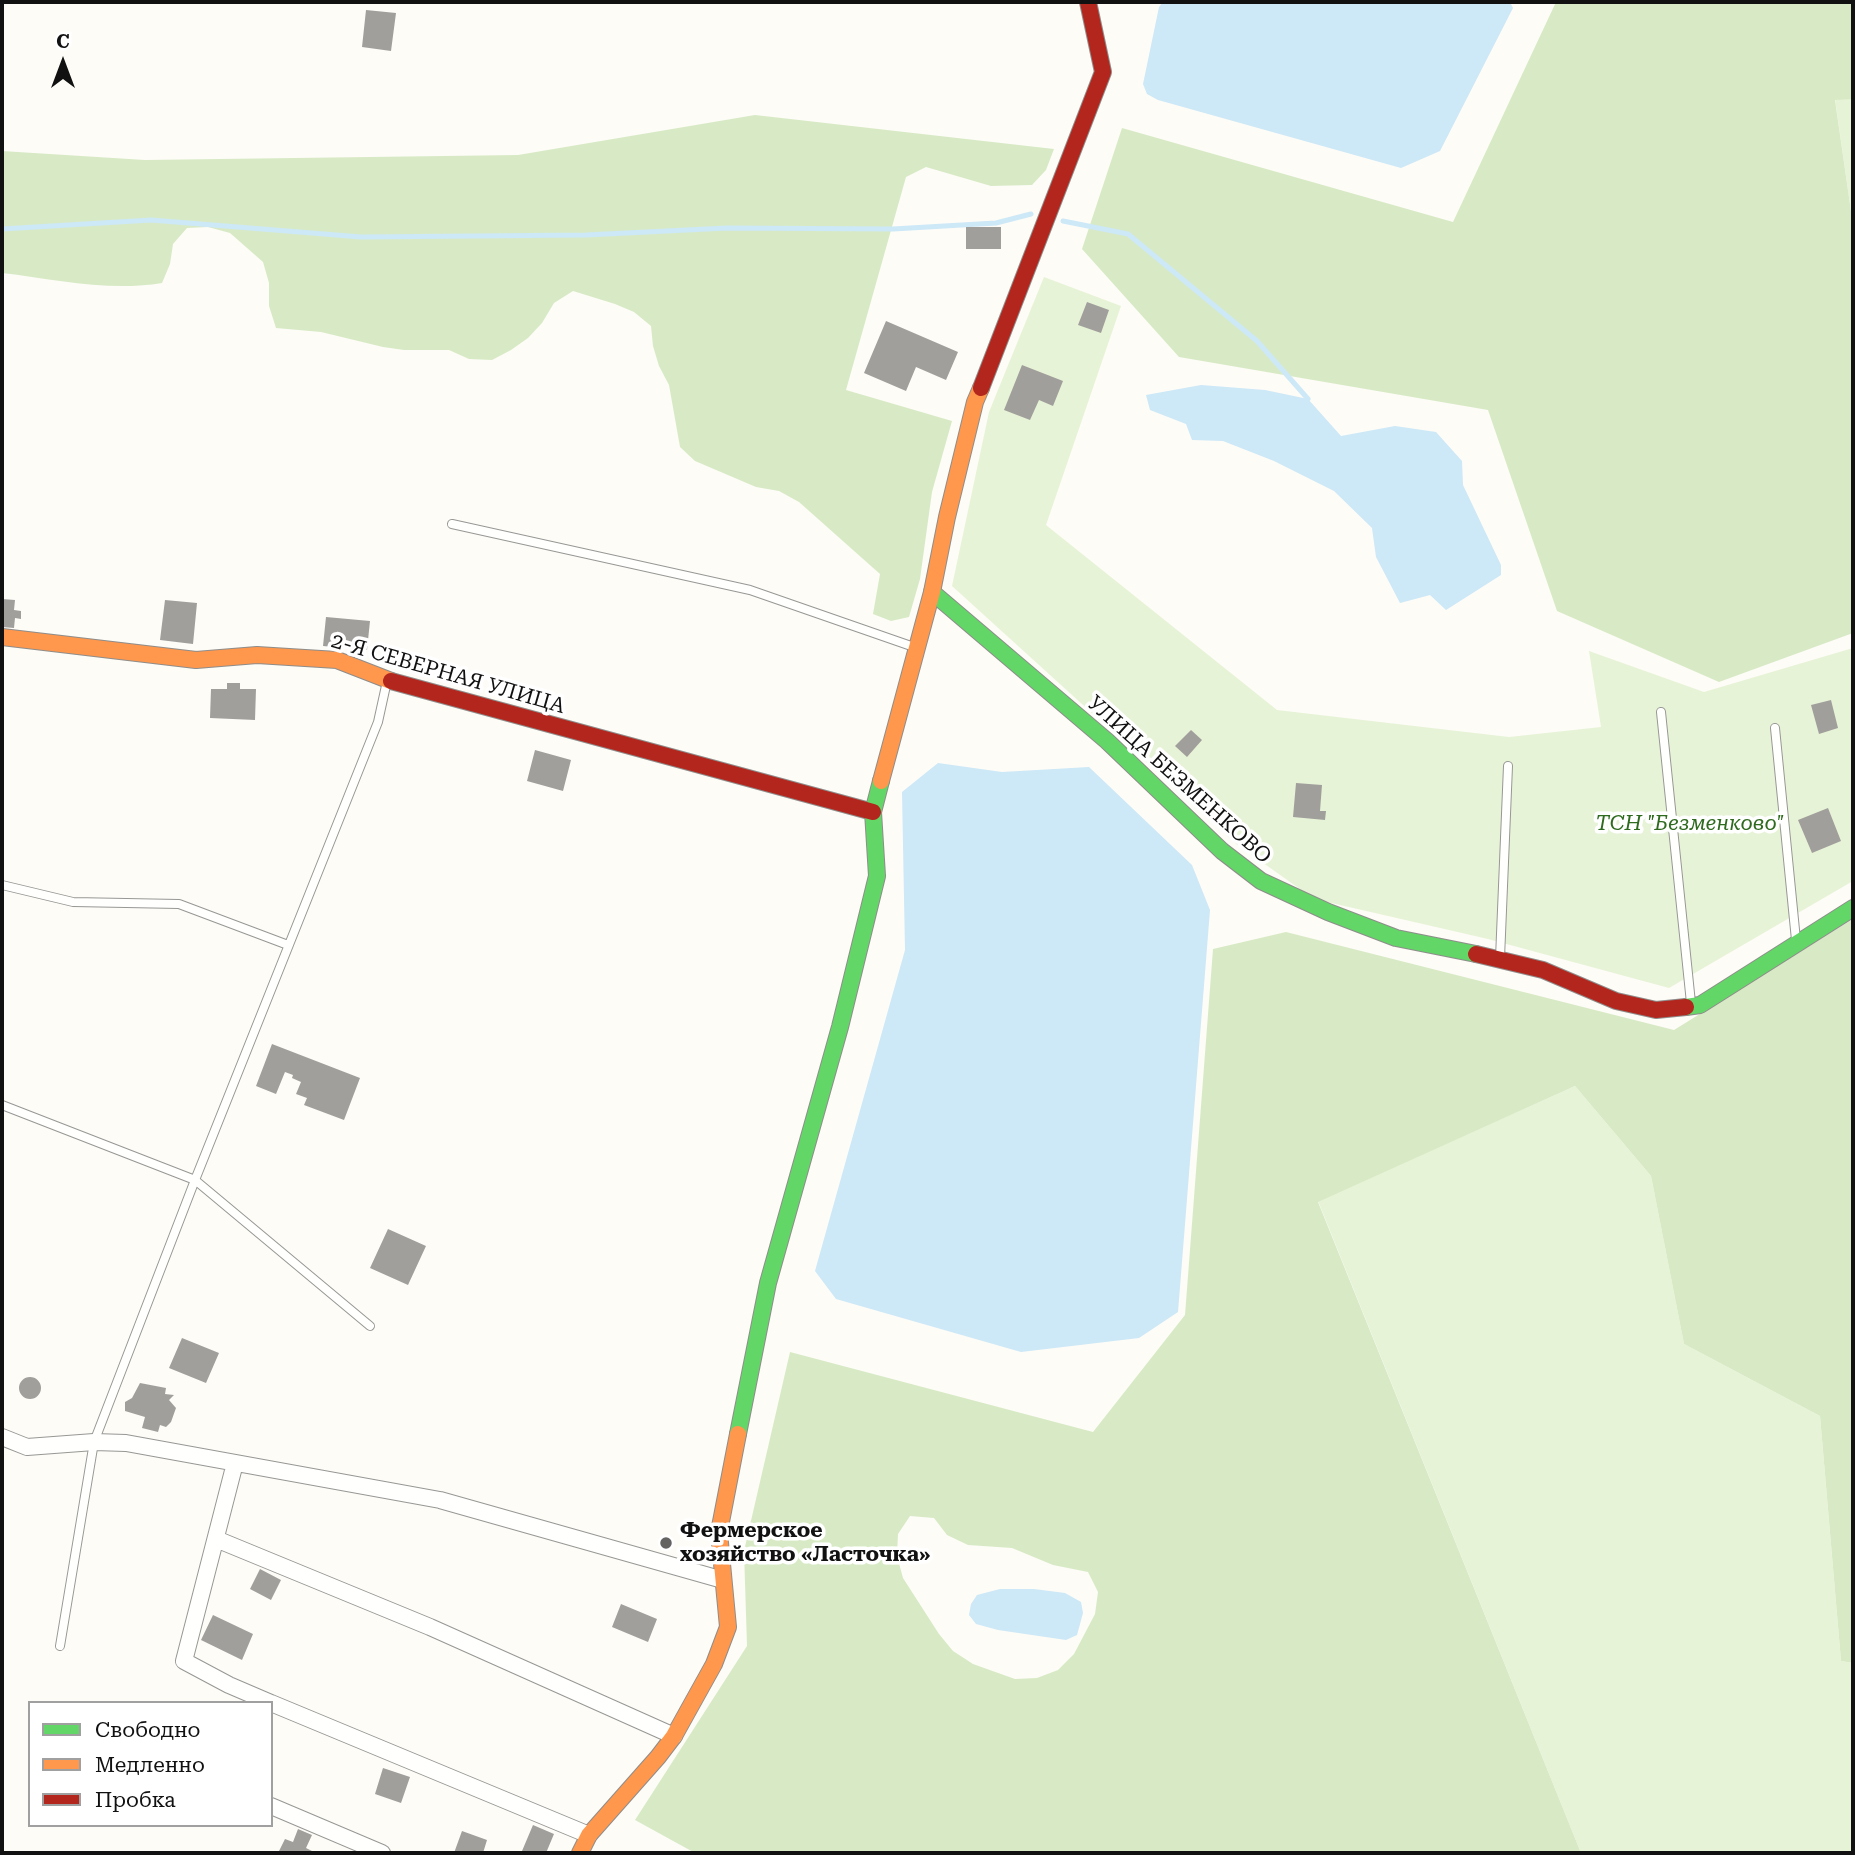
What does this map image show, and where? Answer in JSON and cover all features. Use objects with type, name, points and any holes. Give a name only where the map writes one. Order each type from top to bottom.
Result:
[{"type":"street","points":[[580,1853],[589,1835],[659,1758],[714,1664],[728,1627],[719,1532],[768,1283],[839,1027],[877,876],[873,812],[932,592],[975,402],[1103,72],[1088,2]]},
{"type":"street","name":"УЛИЦА БЕЗМЕНКОВО","points":[[932,592],[1107,741],[1222,851],[1261,881],[1328,912],[1396,938],[1500,958],[1544,970],[1616,1001],[1656,1010],[1700,1005],[1853,908]]},
{"type":"street","name":"2-Я СЕВЕРНАЯ УЛИЦА","points":[[2,637],[196,660],[257,655],[337,660],[387,680],[873,812]]},
{"type":"street","points":[[2,1437],[27,1447],[94,1442],[126,1443],[440,1500],[723,1580]]},
{"type":"street","points":[[235,1463],[184,1661],[266,1701]]},
{"type":"street","points":[[216,1539],[430,1627],[674,1735]]},
{"type":"street","points":[[273,1704],[589,1835]]},
{"type":"street","points":[[273,1807],[382,1853]]},
{"type":"lane","points":[[452,524],[750,590],[917,648]]},
{"type":"lane","points":[[60,1646],[94,1442],[195,1180],[378,722],[387,680]]},
{"type":"lane","points":[[1661,712],[1692,1006]]},
{"type":"lane","points":[[1775,728],[1797,943]]},
{"type":"lane","points":[[1500,958],[1508,766]]},
{"type":"lane","points":[[2,885],[74,902],[179,904],[288,945]]},
{"type":"lane","points":[[2,1105],[195,1180],[370,1326]]},
{"type":"green space","points":[[1556,2],[1853,2],[1853,99],[1835,100],[1853,225],[1853,633],[1719,682],[1557,611],[1488,410],[1179,357],[1082,249],[1122,128],[1453,222]]},
{"type":"green space","points":[[1835,99],[1853,99],[1853,225]]},
{"type":"green space","points":[[755,115],[1054,149],[1046,170],[1032,185],[991,186],[926,167],[906,177],[846,390],[952,421],[932,492],[920,579],[909,617],[891,621],[873,614],[880,574],[799,502],[779,491],[756,487],[695,461],[680,447],[669,385],[659,366],[651,326],[634,312],[615,304],[573,291],[554,303],[542,323],[528,338],[511,350],[492,360],[469,359],[449,350],[404,350],[321,332],[276,328],[269,306],[269,283],[263,262],[230,233],[208,227],[187,228],[173,244],[170,264],[162,283],[102,285],[2,273],[2,151],[145,160],[518,155]]},
{"type":"green space","name":"ТСН \"Безменково\"","points":[[1044,277],[1121,306],[1046,525],[1277,710],[1509,737],[1601,727],[1589,651],[1704,692],[1853,648],[1853,881],[1669,988],[1488,939],[1314,899],[1235,843],[952,586],[989,412]]},
{"type":"green space","points":[[1853,919],[1853,1663],[1841,1661],[1820,1416],[1684,1344],[1651,1176],[1575,1086],[1318,1202],[1581,1853],[695,1853],[635,1820],[747,1646],[744,1551],[790,1352],[1093,1432],[1185,1315],[1213,949],[1286,932],[1674,1030]],"holes":[[[910,1516],[934,1518],[947,1535],[968,1545],[1012,1548],[1053,1565],[1088,1572],[1098,1592],[1095,1614],[1074,1654],[1058,1670],[1037,1678],[1015,1679],[973,1664],[953,1651],[939,1634],[903,1578],[897,1556],[898,1534]]]},
{"type":"green space","points":[[1575,1086],[1651,1176],[1684,1344],[1820,1416],[1841,1661],[1853,1663],[1853,1853],[1581,1853],[1318,1201]]},
{"type":"water","points":[[1163,2],[1510,2],[1513,8],[1440,151],[1401,168],[1158,100],[1147,94],[1143,84],[1159,7]]},
{"type":"water","points":[[1201,385],[1265,390],[1308,399],[1341,436],[1395,426],[1436,432],[1462,461],[1463,485],[1501,565],[1501,575],[1446,610],[1430,595],[1400,603],[1376,557],[1372,528],[1334,491],[1274,461],[1223,441],[1192,440],[1186,424],[1150,410],[1146,395]]},
{"type":"water","points":[[938,763],[1002,772],[1089,767],[1192,865],[1210,910],[1178,1312],[1139,1338],[1021,1352],[836,1299],[815,1271],[905,950],[902,792]]},
{"type":"water","points":[[1000,1589],[1065,1593],[1081,1602],[1083,1613],[1077,1635],[1066,1640],[976,1624],[969,1615],[971,1604],[977,1595]]},
{"type":"building","points":[[366,10],[396,13],[391,51],[362,47]]},
{"type":"building","points":[[966,227],[1001,227],[1001,249],[966,249]]},
{"type":"building","points":[[1087,302],[1109,310],[1101,333],[1078,325]]},
{"type":"building","points":[[886,321],[958,352],[946,380],[916,367],[906,391],[864,373]]},
{"type":"building","points":[[1022,365],[1063,381],[1053,406],[1039,400],[1030,420],[1004,410]]},
{"type":"building","points":[[2,599],[15,600],[14,610],[21,611],[21,619],[15,618],[14,628],[2,627]]},
{"type":"building","points":[[165,600],[197,603],[193,644],[160,640]]},
{"type":"building","points":[[326,617],[370,621],[367,650],[323,646]]},
{"type":"building","points":[[227,683],[240,683],[240,689],[256,689],[255,720],[210,718],[211,689],[227,689]]},
{"type":"building","points":[[1831,700],[1838,728],[1819,734],[1811,705]]},
{"type":"building","points":[[1191,730],[1202,740],[1187,757],[1175,746]]},
{"type":"building","points":[[535,750],[571,760],[563,791],[527,781]]},
{"type":"building","points":[[1296,783],[1322,785],[1320,811],[1326,811],[1325,820],[1293,817]]},
{"type":"building","points":[[1828,808],[1841,841],[1812,853],[1798,820]]},
{"type":"building","points":[[272,1044],[360,1078],[344,1120],[304,1105],[307,1098],[296,1094],[301,1082],[292,1078],[293,1075],[285,1072],[276,1094],[256,1086]]},
{"type":"building","points":[[388,1229],[426,1246],[408,1285],[370,1268]]},
{"type":"building","points":[[182,1338],[219,1353],[206,1383],[169,1368]]},
{"type":"building","points":[[26,1377],[34,1377],[41,1384],[41,1392],[34,1399],[26,1399],[19,1392],[19,1384]]},
{"type":"building","points":[[140,1383],[166,1388],[165,1394],[174,1395],[169,1400],[176,1408],[171,1422],[166,1427],[160,1425],[158,1432],[142,1428],[145,1417],[125,1411],[125,1402],[132,1398]]},
{"type":"building","points":[[260,1569],[281,1580],[271,1600],[250,1589]]},
{"type":"building","points":[[621,1604],[657,1619],[648,1642],[612,1627]]},
{"type":"building","points":[[213,1615],[253,1634],[242,1660],[201,1640]]},
{"type":"building","points":[[383,1768],[410,1777],[401,1803],[375,1794]]},
{"type":"building","points":[[533,1825],[554,1834],[546,1853],[522,1851]]},
{"type":"building","points":[[298,1829],[312,1835],[306,1848],[312,1851],[311,1853],[278,1853],[285,1839],[293,1842]]},
{"type":"building","points":[[462,1831],[487,1840],[483,1853],[454,1853]]},
{"type":"waterway","points":[[2,229],[151,220],[361,237],[586,235],[727,228],[893,229],[996,223],[1031,214]]},
{"type":"waterway","points":[[1063,221],[1128,234],[1257,341],[1308,399]]},
{"type":"traffic: fast","points":[[932,592],[1107,741],[1222,851],[1261,881],[1328,912],[1396,938],[1476,954]]},
{"type":"traffic: fast","points":[[738,1434],[768,1283],[840,1027],[877,876],[873,812],[881,781]]},
{"type":"traffic: fast","points":[[1686,1007],[1700,1005],[1853,908]]},
{"type":"traffic: slow","points":[[881,781],[932,592],[947,517],[975,402],[981,388]]},
{"type":"traffic: slow","points":[[2,637],[196,660],[257,655],[337,660],[391,681]]},
{"type":"traffic: slow","points":[[580,1853],[589,1835],[674,1736],[714,1664],[728,1627],[719,1532],[738,1434]]},
{"type":"traffic: jam","points":[[981,388],[1103,72],[1088,2]]},
{"type":"traffic: jam","points":[[391,681],[873,812]]},
{"type":"traffic: jam","points":[[1476,954],[1543,970],[1616,1001],[1656,1010],[1686,1007]]},
{"type":"place","name":"Фермерское хозяйство «Ласточка»","points":[[666,1543]]}]
